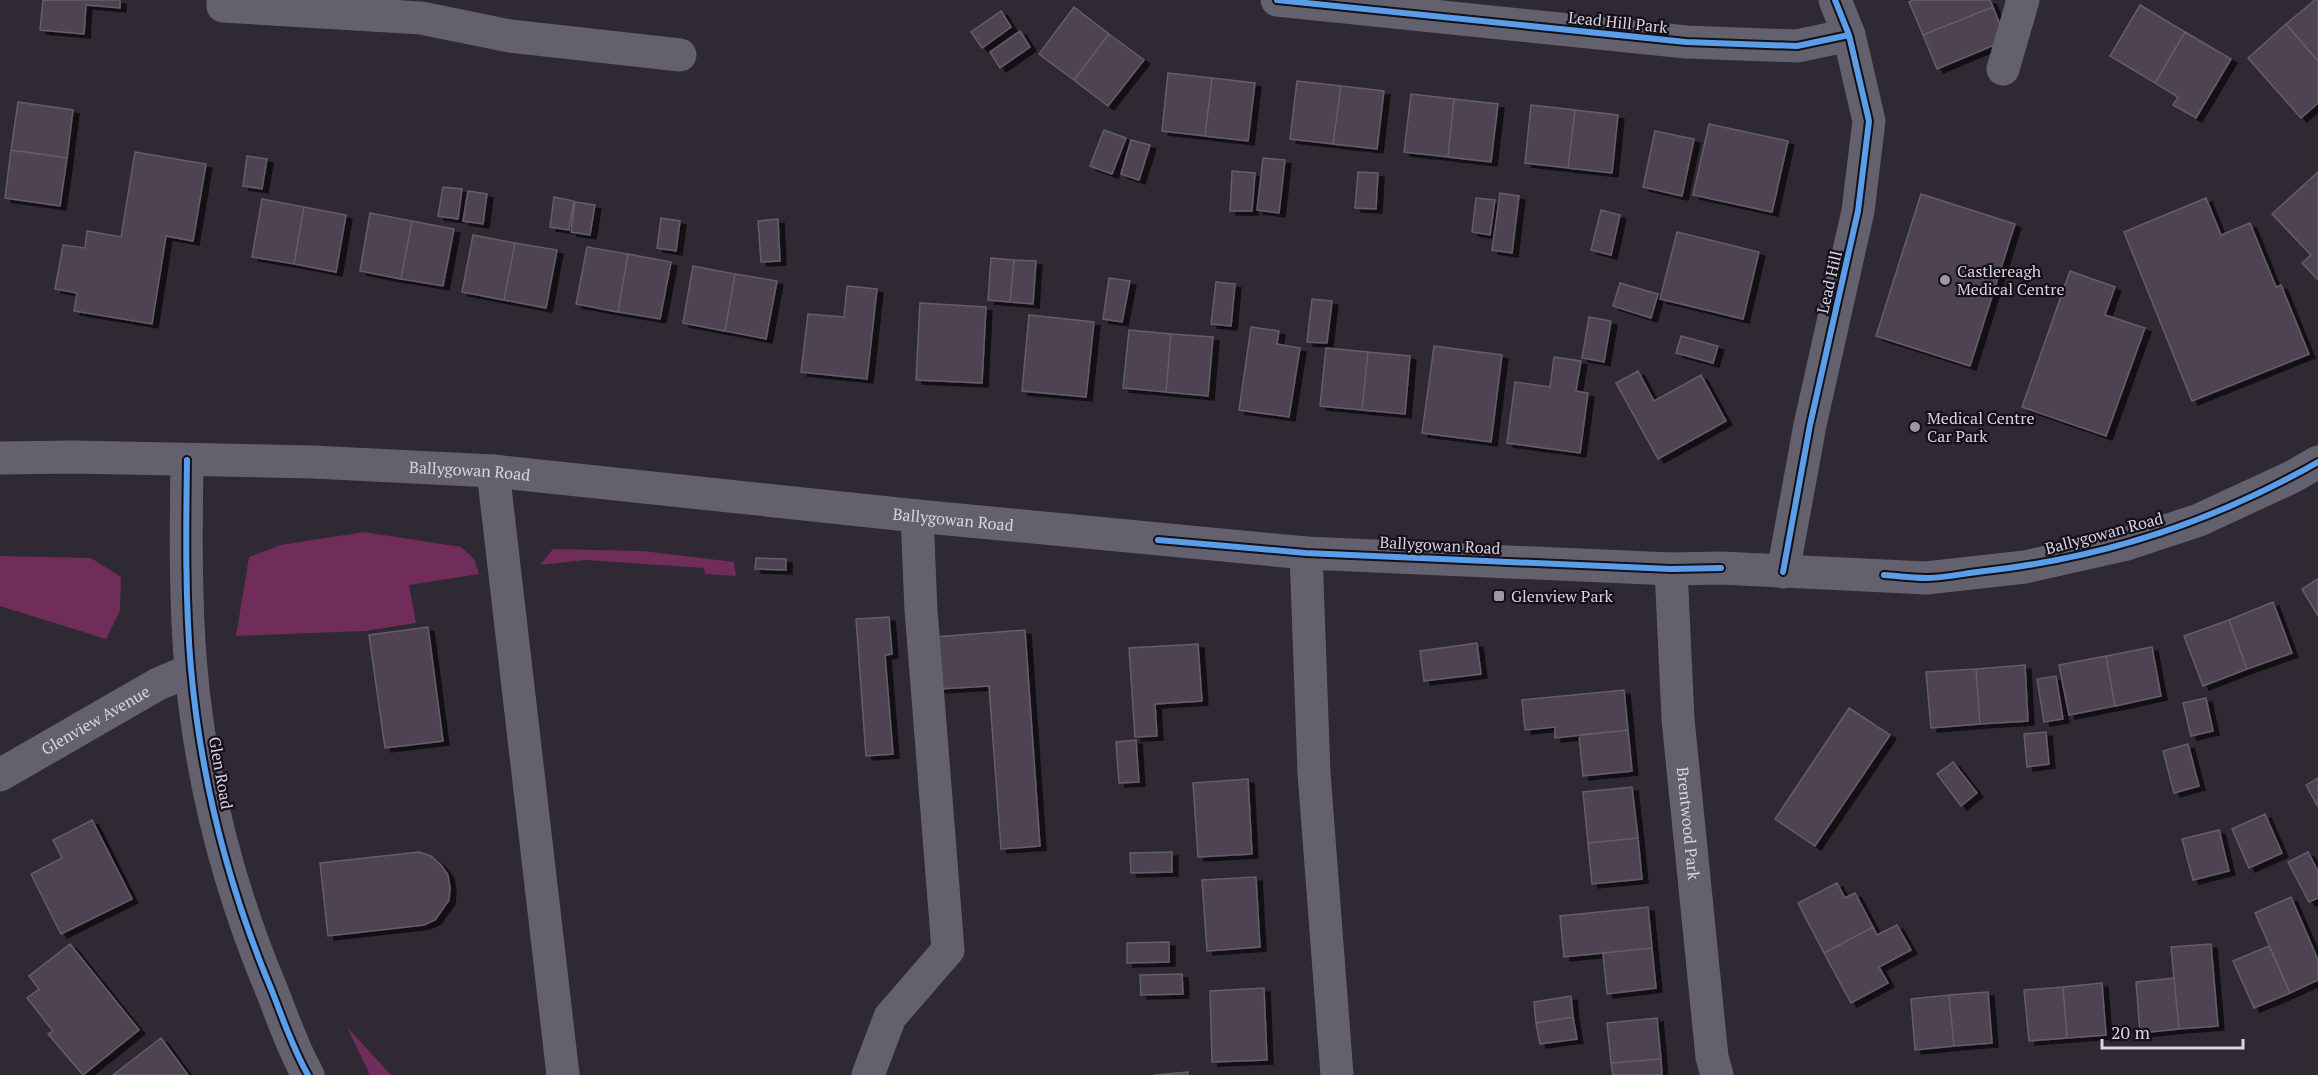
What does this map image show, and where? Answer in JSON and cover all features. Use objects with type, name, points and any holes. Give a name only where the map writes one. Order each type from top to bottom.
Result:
[{"type":"main road","name":"Ballygowan Road","points":[[0,458],[313,462],[493,471],[917,516],[1306,553],[1926,578],[2025,567],[2123,545],[2199,520],[2292,477],[2318,462]]},
{"type":"street","name":"Lead Hill Park","points":[[1277,0],[1686,42],[1797,46],[1849,35]]},
{"type":"street","name":"Lead Hill","points":[[1783,572],[1810,425],[1858,212],[1869,121],[1849,35],[1835,0]]},
{"type":"street","points":[[2003,69],[2023,0]]},
{"type":"street","points":[[223,3],[421,18],[510,36],[680,55]]},
{"type":"street","name":"Glen Road","points":[[187,460],[186,548],[191,670],[218,832],[248,933],[308,1075]]},
{"type":"street","points":[[493,471],[563,1075]]},
{"type":"street","points":[[868,1075],[890,1017],[948,950],[921,610],[917,516]]},
{"type":"street","points":[[1306,553],[1314,773],[1337,1075]]},
{"type":"street","name":"Brentwood Park","points":[[1671,569],[1678,719],[1712,1057],[1717,1075]]},
{"type":"street","name":"Glenview Avenue","points":[[0,775],[158,684],[191,670]]},
{"type":"shaded area","points":[[364,532],[461,547],[474,559],[479,574],[409,585],[416,623],[365,631],[236,636],[249,557],[281,545]]},
{"type":"shaded area","points":[[553,549],[643,551],[734,562],[736,576],[705,574],[704,568],[586,560],[540,565]]},
{"type":"shaded area","points":[[0,556],[91,558],[121,577],[120,611],[106,639],[0,606]]},
{"type":"shaded area","points":[[347,1027],[391,1075],[370,1075]]},
{"type":"building","points":[[43,0],[120,0],[120,8],[86,5],[84,34],[40,30]]},
{"type":"building","points":[[1914,0],[1990,0],[1993,7],[1923,35],[1909,2]]},
{"type":"building","points":[[2318,0],[2318,61],[2286,24]]},
{"type":"building","points":[[2140,5],[2185,32],[2155,83],[2110,56]]},
{"type":"building","points":[[1074,7],[1109,34],[1074,80],[1039,54]]},
{"type":"building","points":[[1993,7],[2006,40],[1937,69],[1923,35]]},
{"type":"building","points":[[1001,11],[1011,27],[982,48],[971,32]]},
{"type":"building","points":[[2286,24],[2318,61],[2318,103],[2301,118],[2248,58]]},
{"type":"building","points":[[1020,31],[1030,47],[1000,68],[990,52]]},
{"type":"building","points":[[2185,32],[2231,59],[2196,118],[2173,105],[2178,97],[2155,83]]},
{"type":"building","points":[[1109,34],[1144,60],[1108,106],[1074,80]]},
{"type":"building","points":[[1168,73],[1212,78],[1205,136],[1162,131]]},
{"type":"building","points":[[1212,78],[1255,83],[1248,141],[1205,136]]},
{"type":"building","points":[[1297,81],[1341,86],[1333,144],[1290,139]]},
{"type":"building","points":[[1341,86],[1384,91],[1377,149],[1333,144]]},
{"type":"building","points":[[1411,94],[1454,99],[1448,157],[1404,152]]},
{"type":"building","points":[[1454,99],[1498,104],[1491,162],[1448,157]]},
{"type":"building","points":[[18,102],[73,110],[67,158],[11,150]]},
{"type":"building","points":[[1531,105],[1575,110],[1568,168],[1525,163]]},
{"type":"building","points":[[1575,110],[1618,115],[1612,173],[1568,168]]},
{"type":"building","points":[[1709,124],[1788,141],[1772,212],[1693,195]]},
{"type":"building","points":[[1104,130],[1126,138],[1112,174],[1090,166]]},
{"type":"building","points":[[1655,131],[1694,139],[1682,196],[1643,187]]},
{"type":"building","points":[[1131,140],[1150,145],[1139,180],[1121,174]]},
{"type":"building","points":[[11,150],[67,158],[60,206],[5,198]]},
{"type":"building","points":[[135,152],[206,164],[193,241],[166,236],[152,324],[74,311],[77,293],[55,289],[63,245],[85,248],[87,231],[121,237]]},
{"type":"building","points":[[247,156],[267,159],[262,189],[243,186]]},
{"type":"building","points":[[1263,158],[1285,160],[1279,213],[1257,210]]},
{"type":"building","points":[[1232,171],[1255,173],[1252,211],[1230,211]]},
{"type":"building","points":[[1358,172],[1378,173],[1376,209],[1355,208]]},
{"type":"building","points":[[2318,172],[2318,280],[2302,263],[2311,255],[2272,214]]},
{"type":"building","points":[[443,187],[462,189],[458,219],[438,216]]},
{"type":"building","points":[[468,191],[487,194],[483,224],[463,221]]},
{"type":"building","points":[[1500,193],[1519,196],[1512,253],[1492,250]]},
{"type":"building","name":"Castlereagh Medical Centre","points":[[1921,194],[2015,224],[1970,366],[1876,336]]},
{"type":"building","points":[[554,197],[574,201],[569,230],[550,227]]},
{"type":"building","points":[[1476,198],[1495,200],[1490,235],[1472,232]]},
{"type":"building","points":[[2206,198],[2221,235],[2250,223],[2276,287],[2281,285],[2309,354],[2192,401],[2124,232]]},
{"type":"building","points":[[262,199],[304,207],[294,264],[252,257]]},
{"type":"building","points":[[575,202],[595,205],[590,235],[571,232]]},
{"type":"building","points":[[304,207],[346,215],[336,272],[294,264]]},
{"type":"building","points":[[1601,210],[1620,215],[1611,255],[1591,250]]},
{"type":"building","points":[[370,213],[412,221],[401,279],[360,271]]},
{"type":"building","points":[[661,218],[680,221],[676,251],[657,248]]},
{"type":"building","points":[[778,219],[780,261],[761,262],[758,221]]},
{"type":"building","points":[[412,221],[454,229],[443,286],[401,279]]},
{"type":"building","points":[[1677,232],[1759,252],[1743,319],[1660,299]]},
{"type":"building","points":[[473,235],[515,243],[504,300],[462,292]]},
{"type":"building","points":[[515,243],[557,250],[546,308],[504,300]]},
{"type":"building","points":[[587,247],[628,254],[618,312],[576,304]]},
{"type":"building","points":[[628,254],[671,262],[660,319],[618,312]]},
{"type":"building","points":[[991,258],[1014,260],[1010,302],[988,300]]},
{"type":"building","points":[[1014,260],[1036,261],[1033,304],[1010,302]]},
{"type":"building","points":[[693,266],[735,274],[725,331],[683,323]]},
{"type":"building","points":[[2070,271],[2115,287],[2105,315],[2145,328],[2106,436],[2022,407]]},
{"type":"building","points":[[735,274],[777,281],[766,339],[725,331]]},
{"type":"building","points":[[1109,278],[1130,281],[1122,322],[1103,319]]},
{"type":"building","points":[[1216,282],[1235,284],[1231,326],[1211,324]]},
{"type":"building","points":[[1620,283],[1658,294],[1651,318],[1613,306]]},
{"type":"building","points":[[847,286],[877,289],[867,379],[801,372],[808,314],[844,317]]},
{"type":"building","points":[[1312,299],[1332,301],[1327,343],[1307,342]]},
{"type":"building","points":[[920,303],[986,307],[982,383],[916,380]]},
{"type":"building","points":[[1029,315],[1094,322],[1086,397],[1022,391]]},
{"type":"building","points":[[1589,317],[1611,321],[1604,362],[1582,358]]},
{"type":"building","points":[[1251,327],[1279,331],[1277,344],[1300,348],[1289,417],[1239,410]]},
{"type":"building","points":[[1129,330],[1171,334],[1166,392],[1123,388]]},
{"type":"building","points":[[1171,334],[1213,337],[1208,396],[1166,392]]},
{"type":"building","points":[[1681,336],[1718,346],[1713,363],[1676,353]]},
{"type":"building","points":[[1434,346],[1502,355],[1491,442],[1422,433]]},
{"type":"building","points":[[1326,348],[1368,352],[1362,410],[1320,406]]},
{"type":"building","points":[[1368,352],[1410,356],[1405,414],[1362,410]]},
{"type":"building","points":[[1554,357],[1581,361],[1576,391],[1588,393],[1580,453],[1507,443],[1515,382],[1550,387]]},
{"type":"building","points":[[1638,371],[1654,401],[1701,375],[1726,421],[1658,459],[1616,383]]},
{"type":"building","points":[[756,558],[786,559],[786,570],[755,569]]},
{"type":"building","points":[[2318,579],[2318,616],[2302,589]]},
{"type":"building","points":[[2273,602],[2292,653],[2247,669],[2229,620]]},
{"type":"building","points":[[889,617],[892,654],[885,655],[893,754],[866,756],[856,619]]},
{"type":"building","points":[[2229,620],[2247,669],[2203,686],[2184,636]]},
{"type":"building","points":[[428,627],[443,741],[385,748],[369,635]]},
{"type":"building","points":[[1025,630],[1040,846],[1001,849],[989,686],[939,689],[934,637]]},
{"type":"building","points":[[1477,643],[1481,674],[1424,681],[1420,651]]},
{"type":"building","points":[[1198,644],[1202,701],[1155,704],[1157,736],[1135,737],[1129,648]]},
{"type":"building","points":[[2152,647],[2161,696],[2115,706],[2106,656]]},
{"type":"building","points":[[2106,656],[2115,706],[2069,715],[2059,665]]},
{"type":"building","points":[[2025,665],[2028,721],[1980,724],[1976,669]]},
{"type":"building","points":[[1976,669],[1980,724],[1931,728],[1926,672]]},
{"type":"building","points":[[2056,676],[2063,719],[2044,722],[2037,679]]},
{"type":"building","points":[[1624,690],[1628,730],[1555,738],[1555,727],[1525,730],[1522,700]]},
{"type":"building","points":[[2206,698],[2213,731],[2191,736],[2183,703]]},
{"type":"building","points":[[1849,708],[1890,735],[1815,846],[1775,819]]},
{"type":"building","points":[[1628,730],[1632,771],[1583,776],[1579,735]]},
{"type":"building","points":[[2046,732],[2049,764],[2027,767],[2024,734]]},
{"type":"building","points":[[1136,740],[1139,782],[1119,783],[1116,742]]},
{"type":"building","points":[[2188,744],[2199,786],[2174,793],[2163,751]]},
{"type":"building","points":[[1953,762],[1977,793],[1961,806],[1937,774]]},
{"type":"building","points":[[2318,778],[2318,807],[2306,785]]},
{"type":"building","points":[[1248,779],[1252,854],[1198,857],[1193,783]]},
{"type":"building","points":[[1632,787],[1638,838],[1588,843],[1583,792]]},
{"type":"building","points":[[2265,814],[2282,853],[2249,868],[2232,829]]},
{"type":"building","points":[[92,820],[132,899],[61,934],[31,874],[62,858],[53,840]]},
{"type":"building","points":[[2219,830],[2229,871],[2193,880],[2182,839]]},
{"type":"building","points":[[1638,838],[1642,879],[1592,884],[1588,843]]},
{"type":"building","points":[[419,852],[431,856],[448,875],[449,900],[435,920],[424,925],[328,936],[320,863]]},
{"type":"building","points":[[1172,852],[1172,872],[1131,873],[1130,853]]},
{"type":"building","points":[[2308,852],[2318,871],[2318,898],[2309,902],[2288,862]]},
{"type":"building","points":[[1256,877],[1260,947],[1207,951],[1202,880]]},
{"type":"building","points":[[1837,883],[1845,898],[1855,893],[1873,927],[1824,953],[1798,903]]},
{"type":"building","points":[[2291,897],[2318,960],[2318,980],[2290,993],[2255,913]]},
{"type":"building","points":[[1648,907],[1652,948],[1564,957],[1560,916]]},
{"type":"building","points":[[1897,925],[1911,950],[1879,967],[1888,983],[1851,1003],[1824,953],[1873,927],[1877,935]]},
{"type":"building","points":[[1169,942],[1169,962],[1127,963],[1127,943]]},
{"type":"building","points":[[70,944],[139,1030],[83,1075],[48,1034],[53,1031],[27,998],[39,989],[29,976]]},
{"type":"building","points":[[2211,944],[2218,1026],[2179,1029],[2171,947]]},
{"type":"building","points":[[2269,946],[2290,993],[2254,1008],[2233,961]]},
{"type":"building","points":[[1652,948],[1656,988],[1607,994],[1603,953]]},
{"type":"building","points":[[1182,974],[1183,994],[1141,995],[1140,975]]},
{"type":"building","points":[[2174,978],[2179,1029],[2140,1033],[2136,982]]},
{"type":"building","points":[[2102,983],[2106,1035],[2067,1038],[2063,987]]},
{"type":"building","points":[[2063,987],[2067,1038],[2029,1041],[2024,990]]},
{"type":"building","points":[[1264,988],[1267,1060],[1212,1062],[1210,991]]},
{"type":"building","points":[[1988,992],[1992,1043],[1954,1046],[1949,995]]},
{"type":"building","points":[[1949,995],[1954,1046],[1915,1050],[1911,999]]},
{"type":"building","points":[[1571,996],[1573,1017],[1536,1023],[1534,1002]]},
{"type":"building","points":[[1573,1017],[1577,1039],[1540,1044],[1536,1023]]},
{"type":"building","points":[[1657,1018],[1661,1059],[1611,1063],[1607,1023]]},
{"type":"building","points":[[161,1038],[188,1075],[113,1075]]},
{"type":"building","points":[[1661,1059],[1662,1075],[1613,1075],[1611,1063]]},
{"type":"building","points":[[1188,1072],[1188,1075],[1154,1075]]},
{"type":"cycle path","points":[[1277,0],[1686,42],[1797,46],[1849,35]]},
{"type":"cycle path","points":[[1783,572],[1810,425],[1858,211],[1869,121],[1849,35],[1835,0]]},
{"type":"cycle path","points":[[187,460],[186,564],[189,643],[196,711],[210,793],[230,874],[243,913],[288,1034],[308,1075]]},
{"type":"cycle path","points":[[1884,575],[1920,578],[1948,576],[2029,565],[2115,546],[2198,519],[2239,502],[2318,462]]},
{"type":"cycle path","points":[[1158,540],[1306,553],[1671,569],[1721,568]]},
{"type":"place","name":"Castlereagh Medical Centre","points":[[1945,280]]},
{"type":"place","name":"Medical Centre Car Park","points":[[1915,427]]},
{"type":"place","name":"Glenview Park","points":[[1499,596]]}]
